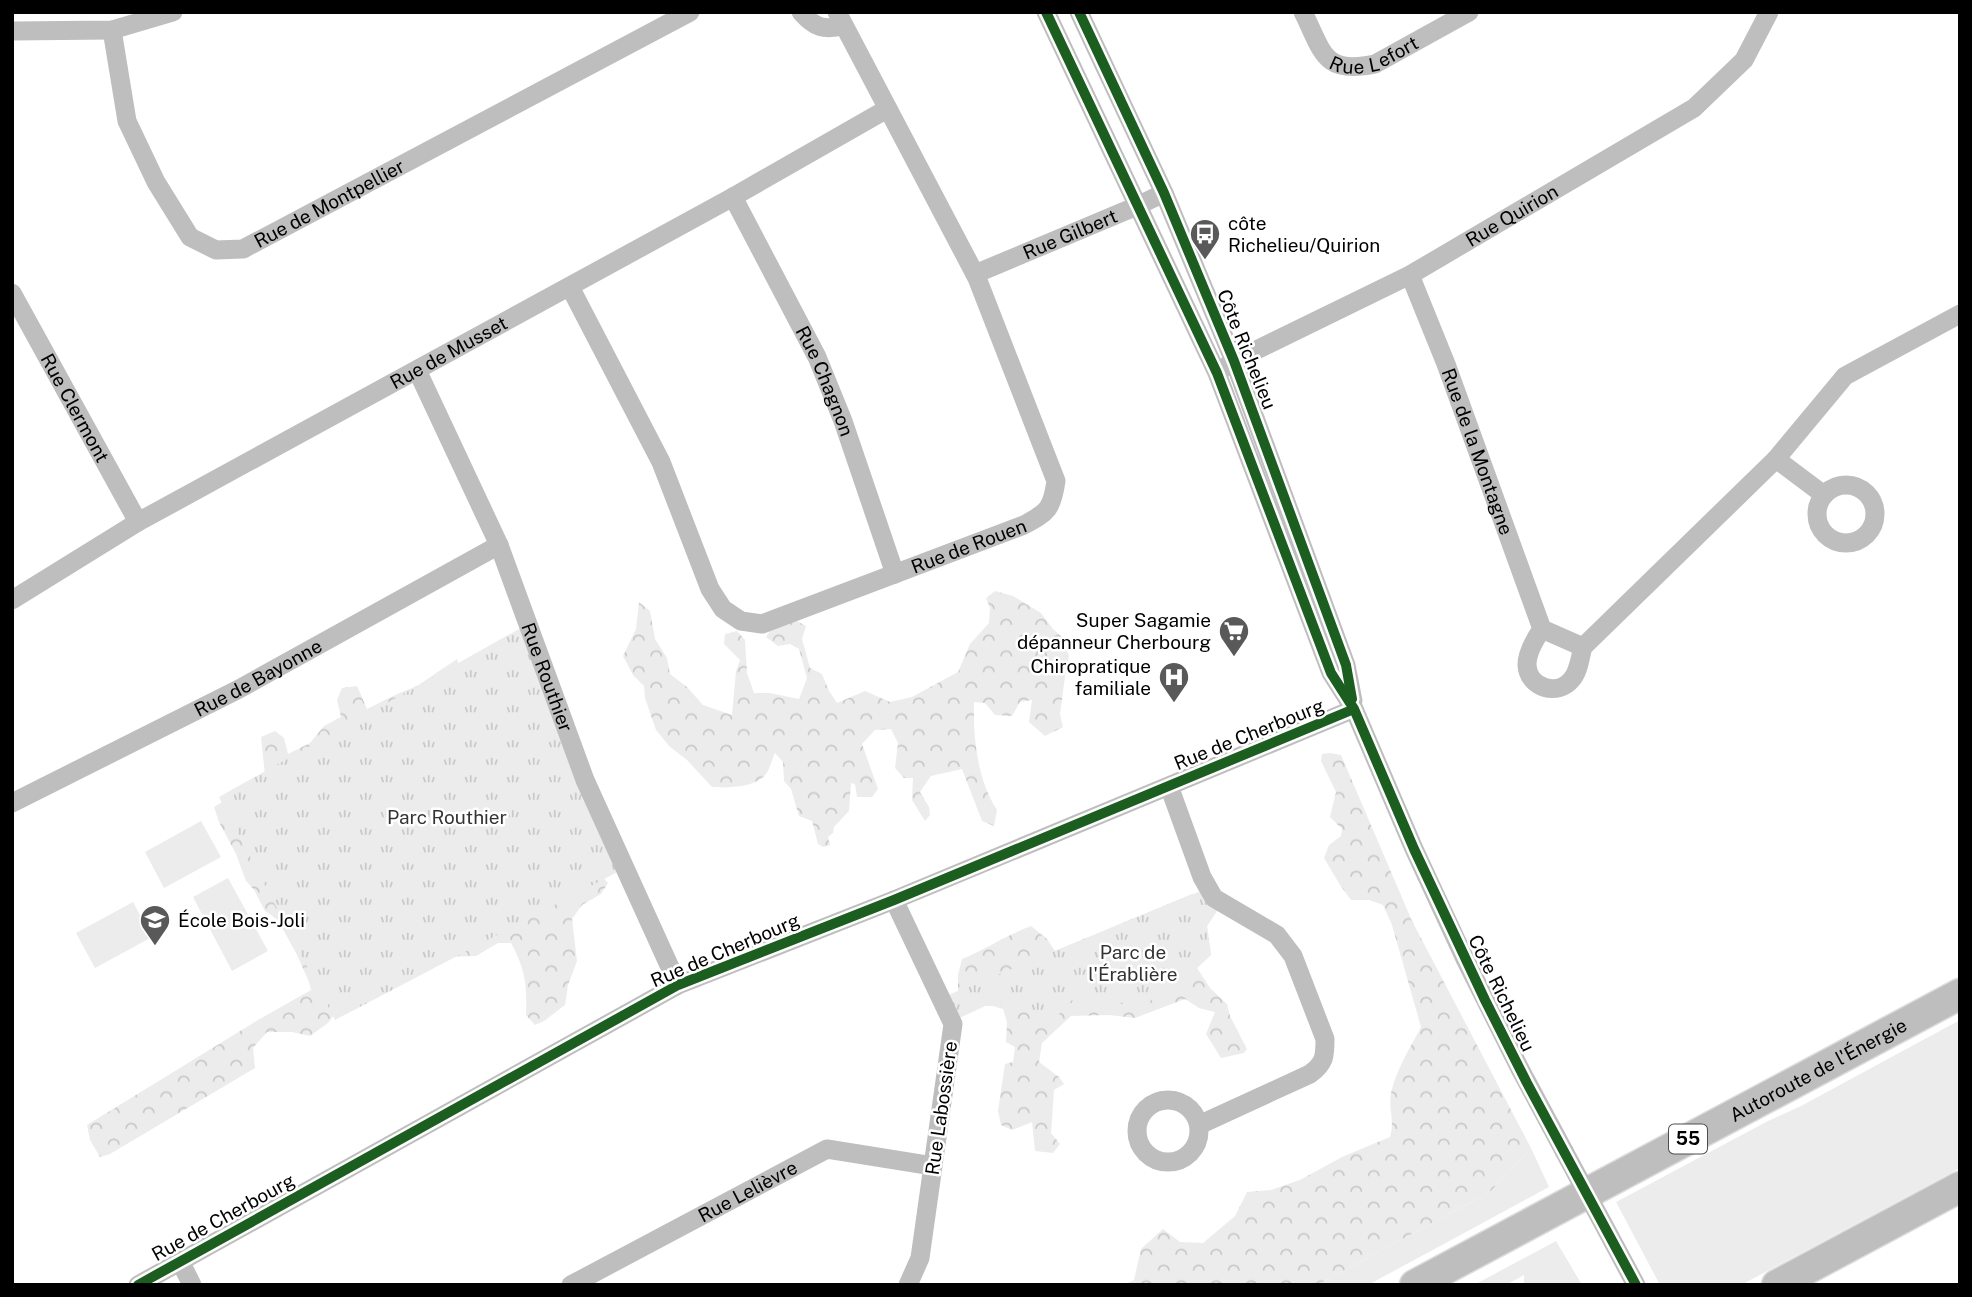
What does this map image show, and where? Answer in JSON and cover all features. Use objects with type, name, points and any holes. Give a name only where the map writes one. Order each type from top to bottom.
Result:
[{"type":"highway","name":"Autoroute de l'Énergie","points":[[1415,1285],[1960,994]]},
{"type":"highway","points":[[1777,1285],[1960,1187]]},
{"type":"street","points":[[12,31],[112,30],[173,12]]},
{"type":"street","name":"Rue de Montpellier","points":[[112,30],[127,121],[156,183],[190,237],[216,250],[243,249],[658,19],[690,12]]},
{"type":"street","name":"Rue de Rouen","points":[[570,287],[661,462],[710,589],[723,609],[741,621],[762,624],[1024,526],[1045,513],[1054,499],[1056,481],[975,274],[840,19],[828,29],[814,25],[801,12]]},
{"type":"street","name":"Côte Richelieu","points":[[1046,12],[1217,373],[1331,673],[1354,709],[1414,849],[1520,1069],[1636,1285]]},
{"type":"street","name":"Côte Richelieu","points":[[1079,12],[1164,193],[1234,360],[1346,664],[1354,709]]},
{"type":"street","name":"Rue Lefort","points":[[1303,12],[1327,59],[1341,66],[1360,68],[1375,64],[1469,12]]},
{"type":"street","name":"Rue Quirion","points":[[1217,373],[1234,360],[1410,275],[1694,108],[1744,60],[1769,12]]},
{"type":"street","name":"Rue de Musset","points":[[12,600],[138,522],[570,287],[887,109]]},
{"type":"street","name":"Rue Gilbert","points":[[975,274],[1164,193]]},
{"type":"street","name":"Rue Chagnon","points":[[733,197],[817,357],[843,421],[895,574]]},
{"type":"street","name":"Rue de la Montagne","points":[[1410,275],[1542,629]]},
{"type":"street","name":"Rue Clermont","points":[[12,293],[138,522]]},
{"type":"street","points":[[1583,647],[1542,629],[1531,647],[1527,665],[1529,674],[1540,686],[1557,689],[1572,681],[1583,647],[1776,458],[1845,376],[1960,314]]},
{"type":"street","name":"Rue Routhier","points":[[417,370],[499,545],[585,780],[678,985]]},
{"type":"street","points":[[1776,458],[1824,495]]},
{"type":"street","name":"Rue de Bayonne","points":[[12,803],[239,689],[499,545]]},
{"type":"street","name":"Rue de Cherbourg","points":[[138,1285],[678,985],[894,900],[1354,709]]},
{"type":"street","points":[[1169,786],[1202,877],[1214,898],[1277,935],[1293,956],[1325,1039],[1321,1066],[1310,1074],[1199,1125]]},
{"type":"street","name":"Rue Labossière","points":[[894,900],[953,1024],[920,1258],[908,1285]]},
{"type":"street","name":"Rue Lelièvre","points":[[572,1285],[827,1149],[933,1166]]},
{"type":"street","points":[[180,1261],[192,1285]]},
{"type":"green space","points":[[995,591],[1013,596],[1041,613],[1062,637],[1069,656],[1060,714],[1063,727],[1045,736],[1029,722],[1032,700],[1020,702],[1012,716],[995,715],[985,703],[974,702],[978,758],[985,785],[997,810],[994,826],[982,821],[962,769],[931,776],[920,792],[929,807],[930,815],[925,821],[912,800],[913,778],[904,778],[895,768],[898,743],[891,729],[875,730],[862,744],[878,789],[872,797],[857,797],[855,784],[851,783],[849,811],[828,837],[830,845],[823,847],[818,844],[812,821],[799,816],[791,789],[784,781],[783,762],[775,753],[761,779],[748,785],[712,787],[656,730],[645,698],[644,686],[633,675],[623,656],[636,629],[639,602],[650,611],[655,639],[667,658],[670,674],[687,687],[703,705],[732,715],[736,671],[740,660],[724,644],[725,634],[737,631],[745,640],[747,673],[754,693],[770,693],[799,699],[807,678],[799,649],[790,644],[778,646],[766,637],[774,625],[795,620],[806,626],[802,639],[810,668],[822,674],[837,703],[865,691],[890,702],[912,697],[958,672],[970,644],[989,623],[990,608],[986,598]]},
{"type":"green space","name":"Parc Routhier","points":[[528,624],[625,868],[335,1020],[219,797]]},
{"type":"green space","name":"Parc Routhier","points":[[457,659],[466,693],[608,883],[601,894],[582,905],[572,919],[577,961],[568,985],[565,1005],[535,1025],[526,1015],[524,978],[511,943],[498,943],[476,956],[447,957],[339,1008],[328,1023],[310,1036],[292,1032],[267,1032],[253,1048],[255,1068],[110,1154],[100,1157],[90,1140],[87,1125],[311,990],[297,955],[278,920],[265,911],[246,881],[214,807],[265,775],[261,737],[275,731],[284,738],[288,754],[310,743],[324,726],[341,717],[337,700],[342,688],[357,686],[367,709],[417,686]]},
{"type":"green space","points":[[1322,754],[1341,755],[1412,921],[1531,1148],[1490,1192],[1317,1285],[1123,1285],[1134,1280],[1141,1249],[1163,1229],[1180,1242],[1203,1243],[1235,1216],[1247,1192],[1271,1190],[1300,1180],[1342,1157],[1390,1137],[1390,1098],[1393,1084],[1421,1027],[1392,925],[1383,905],[1369,900],[1351,900],[1324,858],[1329,845],[1341,836],[1342,829],[1330,817],[1336,792],[1321,761]]},
{"type":"green space","points":[[201,821],[221,857],[164,888],[145,852]]},
{"type":"green space","points":[[228,878],[268,951],[232,971],[193,897]]},
{"type":"green space","name":"Parc de l'Érablière","points":[[1208,888],[1219,908],[1207,926],[1211,955],[1183,981],[1145,1004],[1093,1007],[1072,1000],[1047,1027],[1034,1015],[996,1001],[953,1021],[941,998]]},
{"type":"green space","points":[[1192,894],[1214,915],[1207,926],[1211,955],[1197,968],[1210,988],[1227,1004],[1230,1016],[1247,1049],[1244,1053],[1221,1058],[1206,1034],[1215,1012],[1199,1008],[1185,999],[1135,1018],[1109,1015],[1071,1016],[1042,1043],[1039,1062],[1064,1084],[1054,1090],[1051,1133],[1060,1144],[1053,1153],[1035,1151],[1032,1122],[1012,1130],[1001,1125],[998,1111],[1005,1064],[1013,1062],[1015,1047],[1006,1042],[1007,1022],[1003,1009],[973,1006],[958,997],[958,975],[962,959],[1031,926],[1047,939],[1055,951]]},
{"type":"green space","points":[[133,902],[152,937],[95,968],[76,933]]},
{"type":"green space","points":[[1960,1020],[1960,1168],[1741,1285],[1660,1285],[1616,1202]]},
{"type":"green space","points":[[1531,1148],[1549,1187],[1368,1285],[1317,1285],[1490,1192]]},
{"type":"green space","points":[[1556,1241],[1582,1285],[1524,1285],[1524,1275],[1506,1285],[1474,1285]]},
{"type":"cycle path","points":[[1046,12],[1217,373],[1331,673],[1354,709],[1414,849],[1485,1000],[1636,1285]]},
{"type":"cycle path","points":[[1079,12],[1164,193],[1234,361],[1346,665],[1352,699]]},
{"type":"cycle path","points":[[138,1285],[678,985],[894,900],[1354,709]]},
{"type":"place","name":"côte Richelieu/Quirion","points":[[1205,261]]},
{"type":"place","name":"Super Sagamie dépanneur Cherbourg","points":[[1234,658]]},
{"type":"place","name":"Chiropratique familiale","points":[[1174,704]]},
{"type":"place","name":"École Bois-Joli","points":[[155,947]]}]
